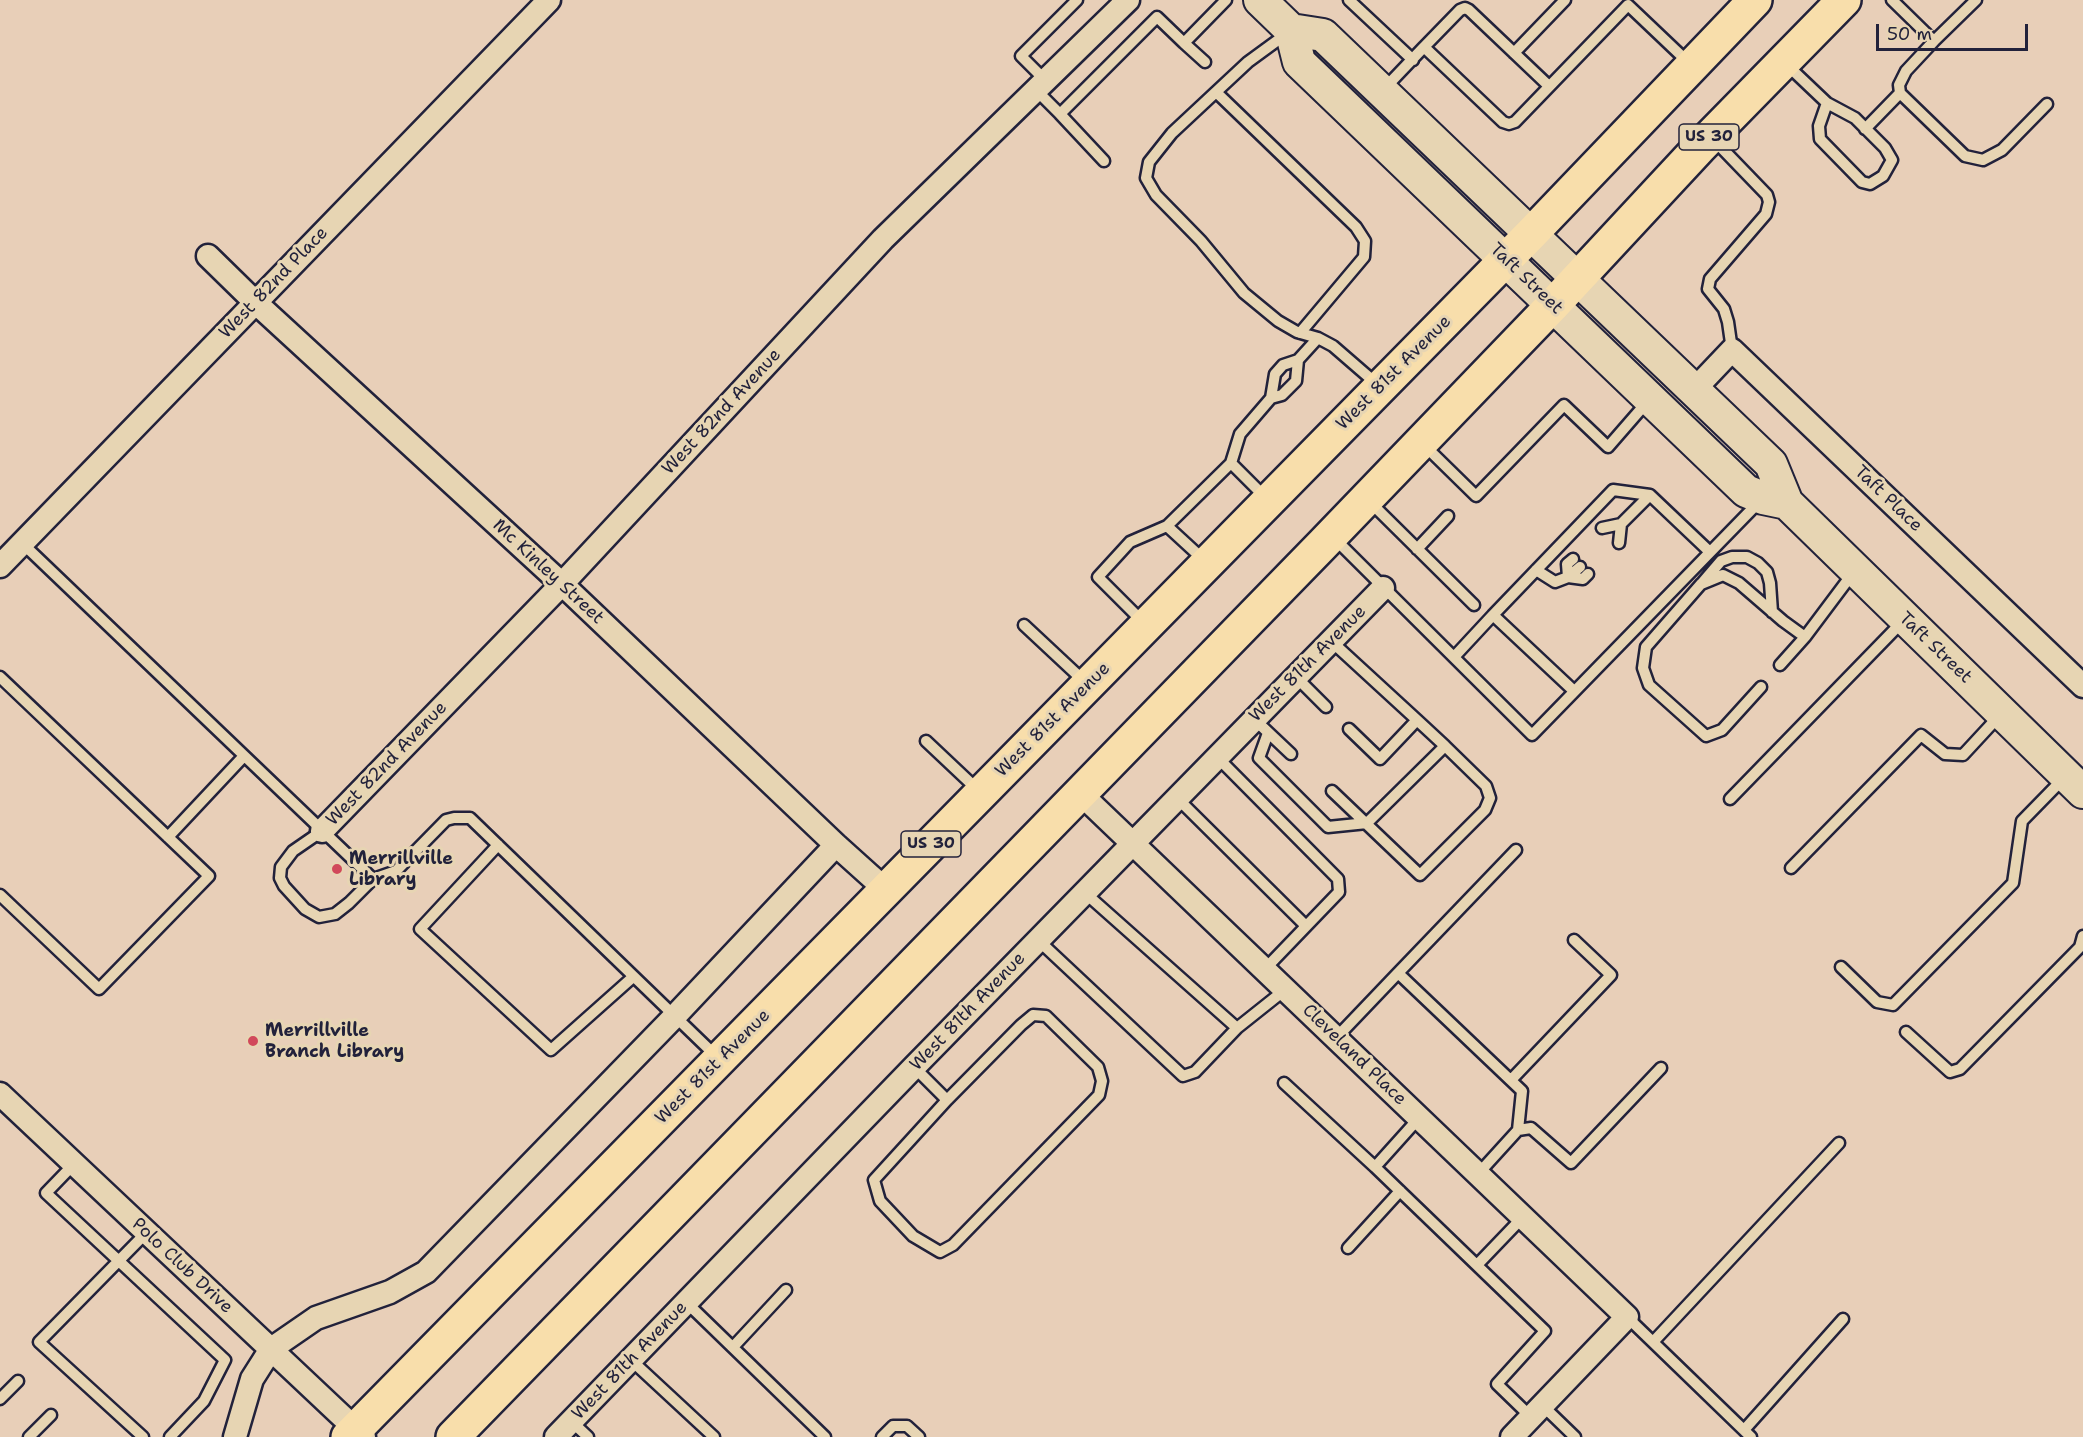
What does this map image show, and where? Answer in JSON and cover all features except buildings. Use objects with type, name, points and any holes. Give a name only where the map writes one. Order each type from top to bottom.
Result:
[{"type":"main road","points":[[1260,0],[1291,30]]},
{"type":"main road","name":"West 81st Avenue","points":[[356,1434],[719,1060],[1506,260],[1755,0]]},
{"type":"main road","name":"US 30","points":[[453,1437],[1331,536],[1578,279],[1710,136],[1844,0]]},
{"type":"main road","name":"Taft Street","points":[[1775,501],[1771,464],[1323,35],[1291,30],[1299,62],[1746,491],[1775,501],[1855,570],[2075,784]]},
{"type":"street","name":"West 82nd Place","points":[[0,566],[549,0]]},
{"type":"street","name":"West 82nd Avenue","points":[[322,831],[562,584],[883,239],[1128,0]]},
{"type":"street","name":"Mc Kinley Street","points":[[208,256],[255,303],[562,584],[886,890]]},
{"type":"street","points":[[1694,390],[1732,350]]},
{"type":"street","name":"Taft Place","points":[[1732,350],[2083,686]]},
{"type":"street","name":"West 81th Avenue","points":[[555,1437],[1217,757],[1261,726],[1296,677],[1383,588]]},
{"type":"street","name":"Cleveland Place","points":[[1081,794],[1627,1317]]},
{"type":"street","points":[[235,1437],[252,1379],[270,1349],[316,1318],[390,1292],[426,1272],[674,1017],[836,845]]},
{"type":"street","name":"Polo Club Drive","points":[[0,1094],[270,1349],[356,1434]]},
{"type":"street","points":[[1512,1437],[1627,1317]]},
{"type":"lane","points":[[1077,0],[1021,56],[1060,114],[1104,161]]},
{"type":"lane","points":[[1184,43],[1226,0]]},
{"type":"lane","points":[[1349,0],[1413,60]]},
{"type":"lane","points":[[1514,53],[1565,0]]},
{"type":"lane","points":[[1892,0],[1934,41]]},
{"type":"lane","points":[[1976,0],[1906,72],[1899,85],[1900,93],[1965,156],[1983,160],[2002,150],[2047,104]]},
{"type":"lane","points":[[1424,47],[1503,122],[1509,124],[1515,122],[1630,2],[1692,65]]},
{"type":"lane","points":[[1382,92],[1460,10],[1465,8],[1470,10],[1549,86]]},
{"type":"lane","points":[[1060,114],[1157,17],[1205,62]]},
{"type":"lane","points":[[1291,30],[1248,62],[1172,133],[1149,162],[1146,178],[1156,195],[1201,241],[1244,293],[1278,321],[1300,333],[1318,338],[1333,346],[1380,387]]},
{"type":"lane","points":[[1784,62],[1827,103],[1855,118],[1885,148],[1892,160],[1883,176],[1870,184],[1862,182],[1820,139],[1819,126],[1827,103]]},
{"type":"lane","points":[[1865,129],[1900,93]]},
{"type":"lane","points":[[1213,95],[1356,227],[1365,241],[1364,257],[1300,333]]},
{"type":"lane","points":[[1710,136],[1767,195],[1769,202],[1766,214],[1710,279],[1708,289],[1724,309],[1732,350]]},
{"type":"lane","points":[[1146,626],[1098,576],[1130,542],[1167,526],[1231,463],[1240,434],[1271,398],[1275,374],[1283,365],[1298,360],[1318,338]]},
{"type":"lane","points":[[1271,398],[1282,395],[1296,381],[1298,360]]},
{"type":"lane","points":[[1421,442],[1476,496],[1564,405],[1608,447],[1650,399]]},
{"type":"lane","points":[[1231,463],[1269,501]]},
{"type":"lane","points":[[1454,657],[1613,490],[1650,495],[1710,552]]},
{"type":"lane","points":[[1621,524],[1610,535],[1621,524],[1650,495]]},
{"type":"lane","points":[[1367,498],[1474,605]]},
{"type":"lane","points":[[1331,536],[1532,735],[1710,552],[1775,501]]},
{"type":"lane","points":[[1417,549],[1448,516]]},
{"type":"lane","points":[[1167,526],[1207,564]]},
{"type":"lane","points":[[22,543],[373,879]]},
{"type":"lane","points":[[1761,687],[1722,730],[1706,736],[1649,686],[1642,668],[1646,647],[1721,561],[1732,557],[1747,557],[1767,572],[1772,612]]},
{"type":"lane","points":[[1536,570],[1555,582],[1568,577],[1583,579],[1580,566],[1567,564],[1568,577]]},
{"type":"lane","points":[[1780,665],[1805,637],[1855,570]]},
{"type":"lane","points":[[1701,584],[1723,575],[1739,583],[1805,637]]},
{"type":"lane","points":[[1493,615],[1574,691]]},
{"type":"lane","points":[[1730,799],[1905,618]]},
{"type":"lane","points":[[1024,625],[1088,685]]},
{"type":"lane","points":[[1331,640],[1486,786],[1490,798],[1485,810],[1420,875],[1332,791]]},
{"type":"lane","points":[[0,677],[209,876],[99,989],[0,894]]},
{"type":"lane","points":[[1296,677],[1326,707]]},
{"type":"lane","points":[[1791,868],[1922,735],[1946,754],[1963,754],[2002,713]]},
{"type":"lane","points":[[1349,729],[1380,759],[1417,720]]},
{"type":"lane","points":[[1261,726],[1259,758],[1328,827],[1367,823],[1445,746]]},
{"type":"lane","points":[[1261,726],[1291,754]]},
{"type":"lane","points":[[926,741],[981,793]]},
{"type":"lane","points":[[168,837],[243,756]]},
{"type":"lane","points":[[1217,757],[1338,879],[1339,892],[1265,969]]},
{"type":"lane","points":[[1841,967],[1877,1002],[1893,1005],[2013,883],[2022,821],[2075,784]]},
{"type":"lane","points":[[1177,798],[1306,926]]},
{"type":"lane","points":[[322,831],[294,851],[281,867],[280,878],[284,886],[305,909],[319,917],[335,914],[373,879],[396,871],[446,820],[470,819],[719,1060]]},
{"type":"lane","points":[[498,845],[420,929],[551,1050],[633,977]]},
{"type":"lane","points":[[1336,1038],[1516,850]]},
{"type":"lane","points":[[1084,892],[1237,1028]]},
{"type":"lane","points":[[1906,1032],[1950,1072],[1960,1069],[2080,947],[2083,936]]},
{"type":"lane","points":[[1038,940],[1183,1076],[1195,1072],[1237,1028],[1286,989]]},
{"type":"lane","points":[[1511,1080],[1611,975],[1574,940]]},
{"type":"lane","points":[[1398,973],[1522,1091],[1518,1130],[1478,1174]]},
{"type":"lane","points":[[1033,1015],[1046,1017],[1098,1067],[1102,1081],[1100,1095],[953,1245],[939,1252],[913,1236],[880,1201],[874,1180],[947,1100],[1033,1015]]},
{"type":"lane","points":[[914,1067],[947,1100]]},
{"type":"lane","points":[[1518,1130],[1531,1128],[1571,1163],[1661,1068]]},
{"type":"lane","points":[[1284,1083],[1545,1331],[1497,1384],[1575,1437]]},
{"type":"lane","points":[[1375,1167],[1419,1118]]},
{"type":"lane","points":[[1653,1342],[1839,1143]]},
{"type":"lane","points":[[74,1164],[46,1193],[225,1360],[204,1401],[170,1437]]},
{"type":"lane","points":[[1348,1248],[1400,1191]]},
{"type":"lane","points":[[1477,1265],[1523,1217]]},
{"type":"lane","points":[[144,1437],[39,1342],[147,1232]]},
{"type":"lane","points":[[733,1347],[786,1290]]},
{"type":"lane","points":[[687,1303],[825,1437]]},
{"type":"lane","points":[[1627,1317],[1747,1433],[1844,1319]]},
{"type":"lane","points":[[631,1360],[714,1437]]},
{"type":"lane","points":[[0,1399],[18,1381]]},
{"type":"lane","points":[[29,1437],[51,1415]]},
{"type":"lane","points":[[571,1421],[588,1437]]},
{"type":"lane","points":[[882,1437],[893,1426],[907,1426],[919,1437]]},
{"type":"place","name":"Merrillville Library","points":[[337,869]]},
{"type":"place","name":"Merrillville Branch Library","points":[[253,1041]]}]
